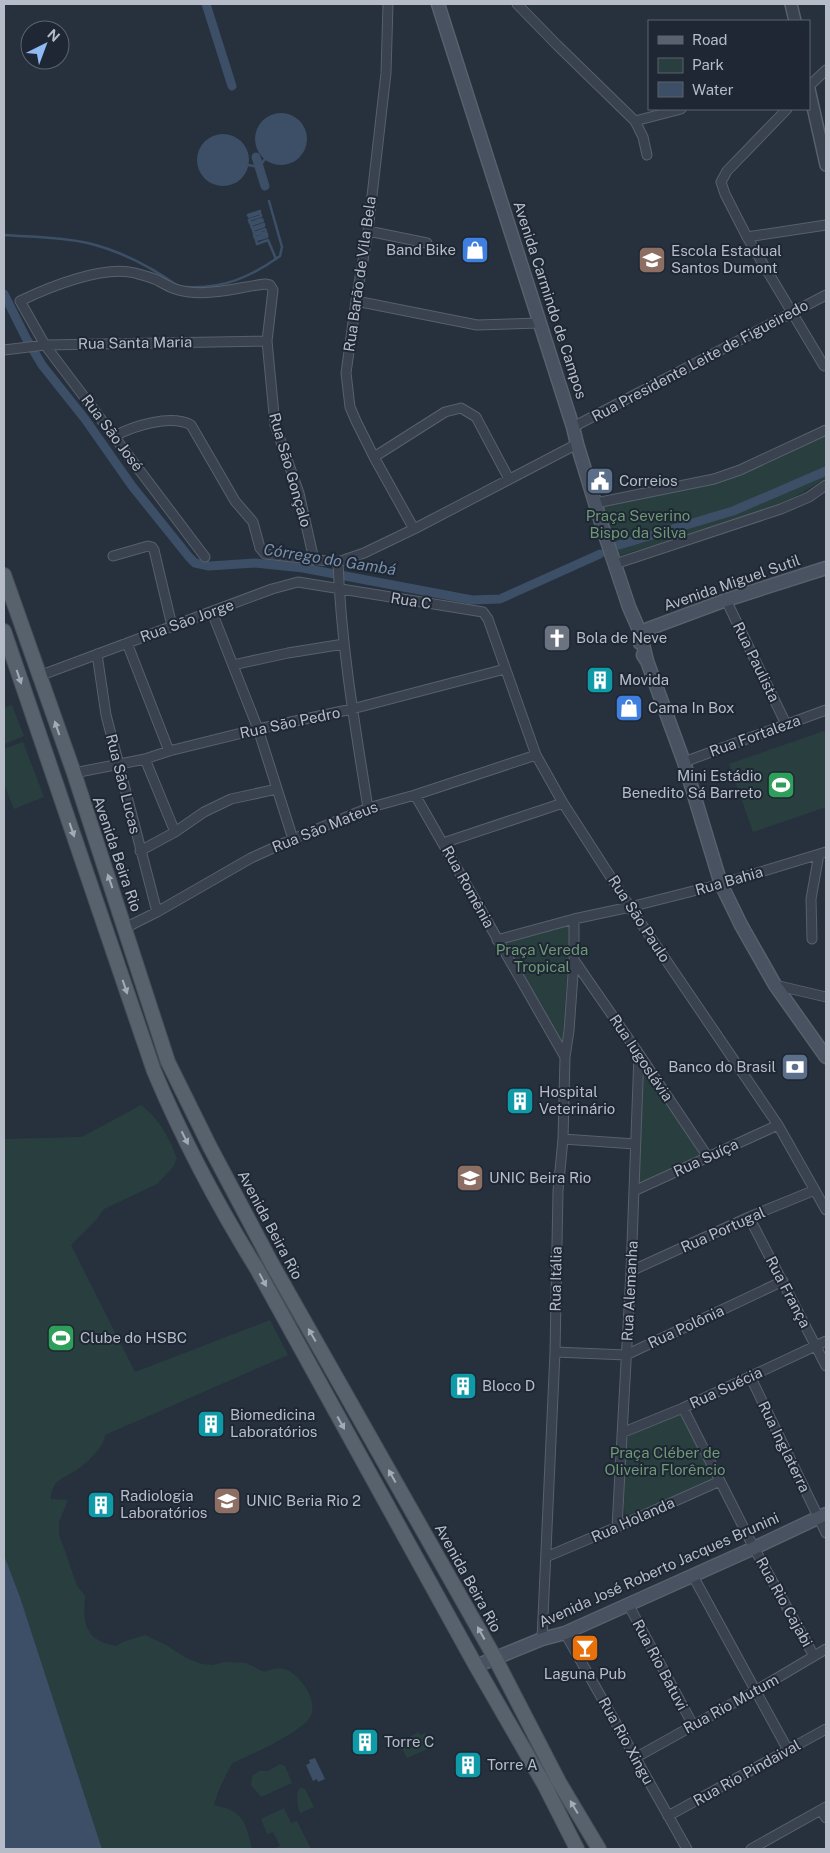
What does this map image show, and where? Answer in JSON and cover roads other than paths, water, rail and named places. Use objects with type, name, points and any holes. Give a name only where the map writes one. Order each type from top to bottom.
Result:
[{"type":"main road","name":"Avenida Carmindo de Campos","points":[[438,4],[615,564],[684,762],[721,884],[741,925],[776,984],[826,1057]]},
{"type":"main road","name":"Avenida Miguel Sutil","points":[[639,632],[726,600],[826,568]]},
{"type":"main road","name":"Avenida Beira Rio","points":[[4,575],[72,770],[168,1062],[246,1215],[495,1658],[559,1782],[598,1849]]},
{"type":"main road","points":[[4,630],[154,1071],[170,1108],[226,1219],[257,1269],[476,1666],[544,1784],[577,1849]]},
{"type":"main road","points":[[49,766],[55,762],[72,770]]},
{"type":"main road","points":[[91,884],[98,894],[111,922],[125,928]]},
{"type":"main road","points":[[216,1198],[228,1203],[236,1195]]},
{"type":"main road","points":[[226,1219],[234,1211],[246,1215]]},
{"type":"main road","points":[[387,1505],[398,1503],[403,1496]]},
{"type":"main road","name":"Avenida José Roberto Jacques Brunini","points":[[476,1666],[542,1639],[565,1633],[822,1516]]},
{"type":"main road","points":[[544,1784],[550,1779],[559,1782]]},
{"type":"street","name":"Rua Barão de Vila Bela","points":[[388,4],[386,73],[368,231],[347,365],[347,391],[353,414],[374,457],[414,529]]},
{"type":"street","points":[[517,4],[557,46],[636,121],[647,155]]},
{"type":"street","points":[[791,4],[795,20]]},
{"type":"street","points":[[810,87],[826,70]]},
{"type":"street","points":[[810,91],[823,135],[826,165]]},
{"type":"street","points":[[636,121],[677,110]]},
{"type":"street","points":[[786,110],[727,171],[721,182],[725,194],[747,237],[824,366]]},
{"type":"street","points":[[747,237],[826,225]]},
{"type":"street","points":[[368,231],[427,243]]},
{"type":"street","name":"Rua São Gonçalo","points":[[24,307],[20,301],[94,273],[131,273],[155,280],[175,290],[191,292],[211,292],[265,284],[270,285],[273,290],[267,341],[275,425],[299,492],[314,560]]},
{"type":"street","name":"Rua Presidente Leite de Figueiredo","points":[[573,427],[826,295]]},
{"type":"street","points":[[356,302],[477,325],[540,323]]},
{"type":"street","name":"Rua São José","points":[[24,307],[44,345],[205,556]]},
{"type":"street","name":"Rua Santa Maria","points":[[4,350],[44,345],[267,341]]},
{"type":"street","points":[[374,457],[445,412],[461,408],[476,417],[509,479]]},
{"type":"street","points":[[115,436],[126,430],[165,421],[178,421],[191,425],[235,501],[253,522],[262,551],[269,555],[338,564],[414,529],[577,444]]},
{"type":"street","points":[[596,502],[714,479],[740,470],[826,430]]},
{"type":"street","points":[[615,564],[782,509],[809,496],[826,485]]},
{"type":"street","points":[[113,556],[148,546],[152,547],[172,626]]},
{"type":"street","points":[[338,564],[338,586],[344,644],[368,808]]},
{"type":"street","name":"Rua São Jorge","points":[[39,676],[272,589],[298,582],[338,586]]},
{"type":"street","name":"Rua C","points":[[338,586],[483,612]]},
{"type":"street","name":"Rua Paulista","points":[[726,600],[786,724]]},
{"type":"street","points":[[212,612],[258,730],[293,839]]},
{"type":"street","name":"Rua São Paulo","points":[[483,612],[488,619],[536,755],[563,803],[630,907],[778,1125],[826,1210]]},
{"type":"street","points":[[127,643],[169,751]]},
{"type":"street","points":[[234,665],[288,653],[344,644]]},
{"type":"street","name":"Rua São Lucas","points":[[97,654],[106,715],[157,912]]},
{"type":"street","name":"Rua São Pedro","points":[[72,770],[119,765],[145,759],[169,751],[352,709],[505,670]]},
{"type":"street","name":"Rua Fortaleza","points":[[684,762],[826,710]]},
{"type":"street","name":"Rua São Mateus","points":[[125,928],[157,912],[251,858],[293,839],[368,808],[415,795],[536,755]]},
{"type":"street","points":[[145,759],[175,832]]},
{"type":"street","points":[[140,851],[175,832],[204,812],[231,799],[277,788]]},
{"type":"street","name":"Rua Romênia","points":[[415,795],[565,1057]]},
{"type":"street","points":[[443,843],[563,803]]},
{"type":"street","points":[[812,939],[811,899],[823,853]]},
{"type":"street","name":"Rua Bahia","points":[[630,907],[721,884],[823,853]]},
{"type":"street","points":[[497,940],[574,919],[630,907]]},
{"type":"street","name":"Rua Itália","points":[[542,1639],[555,1352],[558,1190],[563,1139],[565,1057],[569,1032],[574,960],[574,919]]},
{"type":"street","name":"Rua Iugoslávia","points":[[574,960],[640,1054],[708,1157]]},
{"type":"street","points":[[776,984],[826,997]]},
{"type":"street","name":"Rua Alemanha","points":[[617,1527],[624,1432],[640,1054]]},
{"type":"street","name":"Rua Suíça","points":[[634,1190],[778,1125]]},
{"type":"street","points":[[563,1139],[635,1144]]},
{"type":"street","name":"Rua Portugal","points":[[631,1271],[815,1190]]},
{"type":"street","name":"Rua França","points":[[749,1218],[826,1366]]},
{"type":"street","name":"Rua Polônia","points":[[555,1352],[626,1355],[783,1282]]},
{"type":"street","name":"Rua Suécia","points":[[624,1432],[683,1408],[826,1341]]},
{"type":"street","name":"Rua Inglaterra","points":[[750,1376],[822,1516],[826,1533]]},
{"type":"street","name":"Rua Rio Cajabi","points":[[683,1408],[754,1548],[814,1656]]},
{"type":"street","name":"Rua Holanda","points":[[546,1557],[720,1481]]},
{"type":"street","points":[[693,1576],[788,1750]]},
{"type":"street","name":"Rua Rio Batuvi","points":[[628,1604],[693,1725]]},
{"type":"street","name":"Rua Rio Xingu","points":[[565,1633],[687,1849]]},
{"type":"street","name":"Rua Rio Mutum","points":[[635,1758],[826,1649]]},
{"type":"street","name":"Rua Rio Pindaival","points":[[668,1816],[826,1730]]},
{"type":"street","points":[[751,1849],[762,1847],[824,1808],[826,1818]]},
{"type":"water","points":[[281,113],[291,115],[299,121],[305,129],[307,139],[305,149],[299,157],[291,163],[281,165],[271,163],[263,157],[257,149],[255,139],[257,129],[263,121],[271,115]]},
{"type":"water","points":[[223,134],[233,136],[241,142],[247,150],[249,160],[247,170],[241,178],[233,184],[223,186],[213,184],[205,178],[199,170],[197,160],[199,150],[205,142],[213,136]]},
{"type":"water","points":[[4,1555],[20,1597],[102,1849],[4,1849]]},
{"type":"water","points":[[315,1758],[325,1779],[318,1782],[317,1779],[313,1781],[306,1765],[310,1763],[309,1760]]},
{"type":"waterway","points":[[206,4],[232,86]]},
{"type":"waterway","points":[[256,157],[265,186]]},
{"type":"waterway","points":[[248,165],[259,167],[265,159]]},
{"type":"waterway","points":[[186,287],[224,284],[247,276],[280,256],[282,247],[269,201]]},
{"type":"waterway","points":[[260,211],[248,215],[249,217],[260,213],[261,216],[249,220],[250,223],[262,219],[263,221],[251,225],[252,228],[264,224],[264,226],[253,230],[254,233],[265,229],[266,232],[254,235],[255,238],[267,234],[267,237],[256,240],[257,244],[268,240],[276,259]]},
{"type":"waterway","points":[[4,235],[67,240],[100,246],[135,260],[178,286]]},
{"type":"waterway","name":"Córrego do Gambá","points":[[4,294],[42,365],[85,419],[132,486],[195,563],[209,566],[255,563],[303,568],[472,600],[500,599],[600,554]]},
{"type":"waterway","name":"Córrego do Gambá","points":[[619,545],[733,511],[826,471]]},
{"type":"place","name":"Band Bike","points":[[475,250]]},
{"type":"place","name":"Escola Estadual Santos Dumont","points":[[652,260]]},
{"type":"place","name":"Correios","points":[[600,481]]},
{"type":"place","name":"Bola de Neve","points":[[557,638]]},
{"type":"place","name":"Movida","points":[[600,680]]},
{"type":"place","name":"Cama In Box","points":[[629,708]]},
{"type":"place","name":"Mini Estádio Benedito Sá Barreto","points":[[781,785]]},
{"type":"place","name":"Banco do Brasil","points":[[795,1067]]},
{"type":"place","name":"Hospital Veterinário","points":[[520,1101]]},
{"type":"place","name":"UNIC Beira Rio","points":[[470,1178]]},
{"type":"place","name":"Clube do HSBC","points":[[61,1338]]},
{"type":"place","name":"Bloco D","points":[[463,1386]]},
{"type":"place","name":"Biomedicina Laboratórios","points":[[211,1424]]},
{"type":"place","name":"UNIC Beria Rio 2","points":[[227,1501]]},
{"type":"place","name":"Radiologia Laboratórios","points":[[101,1505]]},
{"type":"place","name":"Laguna Pub","points":[[585,1648]]},
{"type":"place","name":"Torre C","points":[[365,1742]]},
{"type":"place","name":"Torre A","points":[[468,1765]]},
{"type":"park label","name":"Praça Severino Bispo da Silva","points":[[638,524]]},
{"type":"park label","name":"Praça Vereda Tropical","points":[[542,958]]},
{"type":"park label","name":"Praça Cléber de Oliveira Florêncio","points":[[665,1462]]}]
